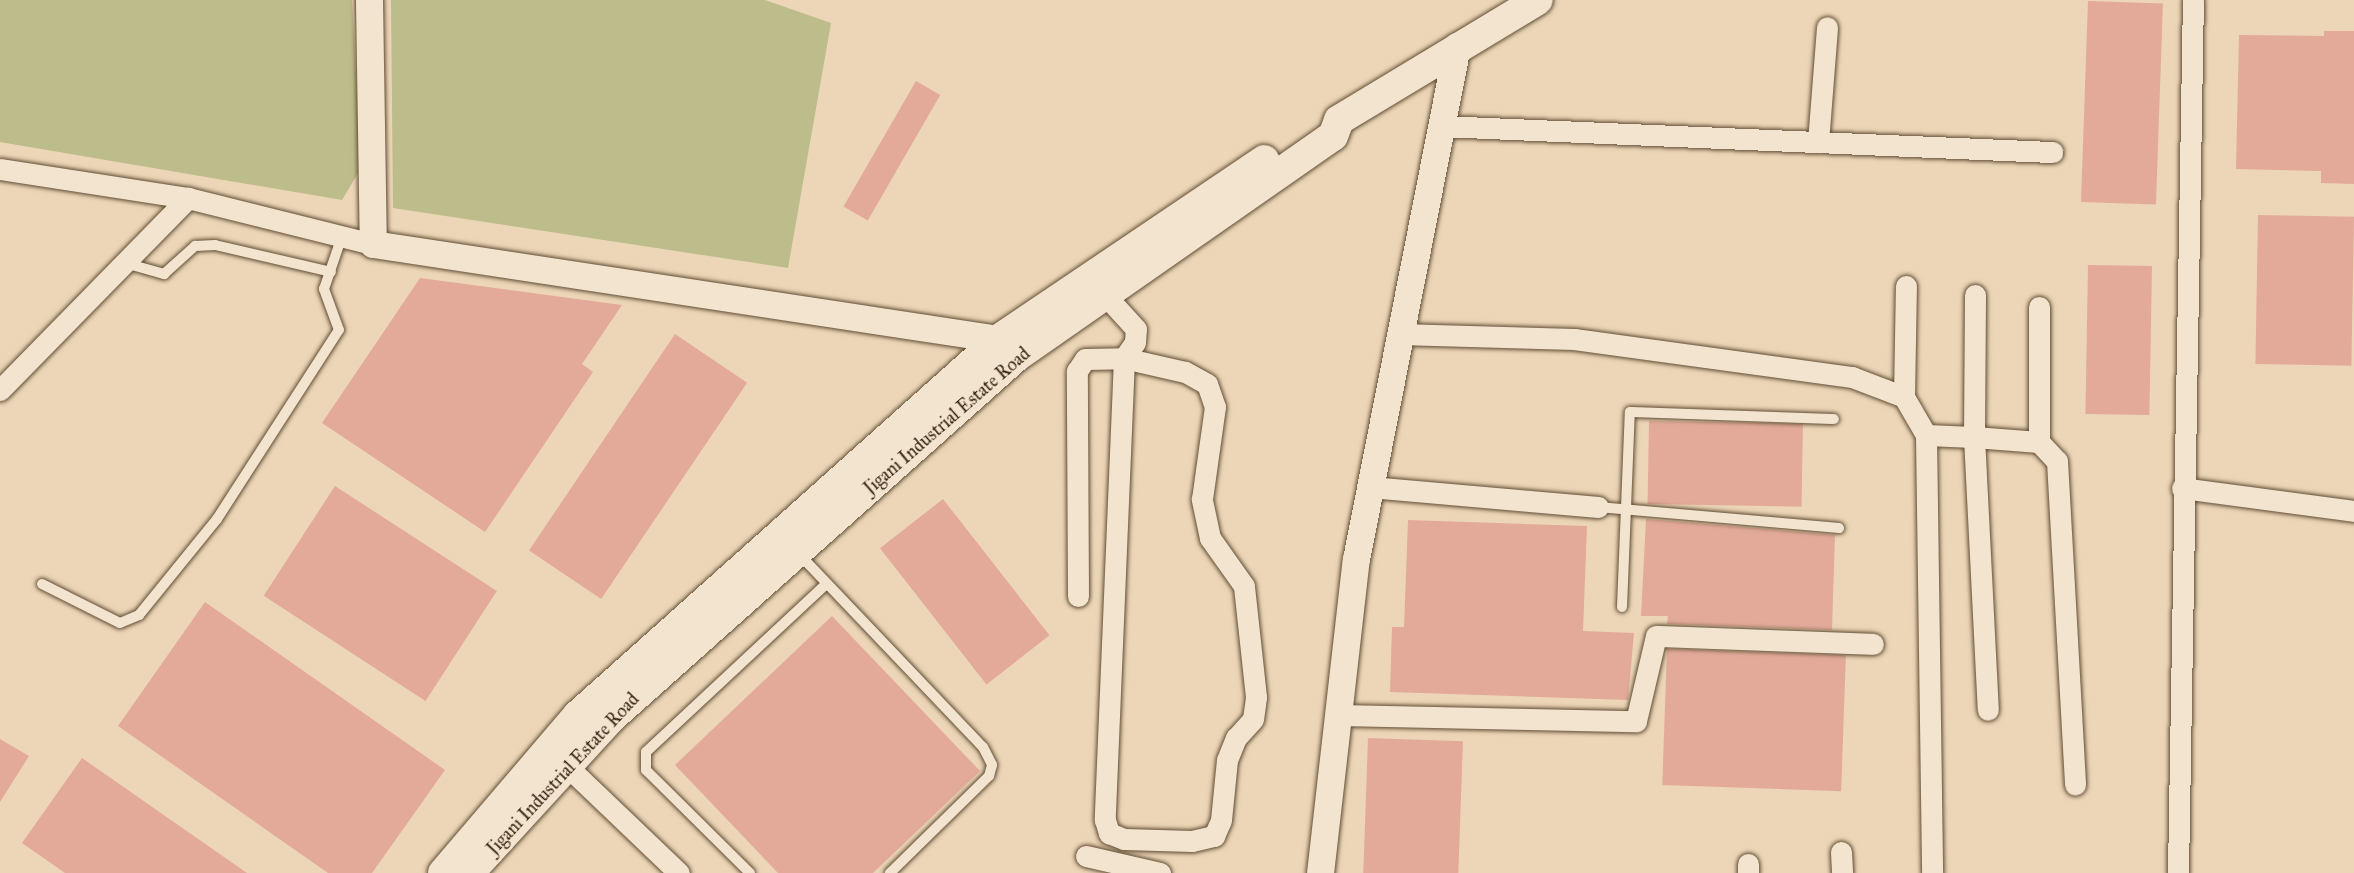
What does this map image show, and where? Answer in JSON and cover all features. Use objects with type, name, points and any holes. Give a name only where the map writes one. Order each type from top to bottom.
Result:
[{"type":"main road","name":"Jigani Industrial Estate Road","points":[[443,873],[578,715],[1007,348],[1291,142],[1323,122],[1339,120],[1457,46],[1538,0]]},
{"type":"main road","name":"Jigani Industrial Estate Road","points":[[469,873],[569,768],[611,718],[797,552],[1007,348],[1106,296],[1333,136],[1339,120]]},
{"type":"street","points":[[369,0],[373,244]]},
{"type":"street","points":[[2178,873],[2182,488],[2193,0]]},
{"type":"street","points":[[1818,142],[1827,27]]},
{"type":"street","points":[[1320,873],[1356,559],[1457,46]]},
{"type":"street","points":[[1441,126],[2052,152]]},
{"type":"street","points":[[0,170],[188,198],[373,244],[1007,348]]},
{"type":"street","points":[[0,390],[188,198]]},
{"type":"street","points":[[1906,286],[1904,398],[1926,435],[1932,873]]},
{"type":"street","points":[[1078,596],[1077,371],[1084,359],[1124,358],[1185,372],[1207,384],[1215,407],[1202,498],[1210,538],[1244,586],[1256,697],[1252,719],[1236,738],[1227,760],[1221,820],[1214,836],[1192,840],[1124,839],[1109,832],[1105,819],[1124,358],[1135,342],[1136,329],[1106,296]]},
{"type":"street","points":[[1974,296],[1974,437],[1988,710]]},
{"type":"street","points":[[2039,308],[2039,442]]},
{"type":"street","points":[[1399,334],[1574,339],[1852,377],[1904,398]]},
{"type":"street","points":[[1926,435],[2039,442],[2057,461],[2075,785]]},
{"type":"street","points":[[1370,486],[1598,507]]},
{"type":"street","points":[[2182,488],[2354,511]]},
{"type":"street","points":[[1338,715],[1636,721],[1656,636],[1873,644]]},
{"type":"street","points":[[569,768],[679,873]]},
{"type":"street","points":[[1086,856],[1160,873]]},
{"type":"lane","points":[[42,584],[120,623],[139,615],[217,519],[339,330],[324,289],[342,236]]},
{"type":"lane","points":[[124,263],[164,274],[195,246],[215,245],[331,272]]},
{"type":"lane","points":[[1622,607],[1631,412],[1834,419]]},
{"type":"lane","points":[[1598,507],[1839,528]]},
{"type":"lane","points":[[797,552],[983,747],[992,765],[989,776],[890,873]]},
{"type":"lane","points":[[750,873],[646,770],[646,752],[826,584]]},
{"type":"shaded area","points":[[0,0],[352,0],[361,168],[342,200],[0,142]]},
{"type":"shaded area","points":[[391,0],[765,0],[831,23],[788,268],[393,208]]},
{"type":"building","points":[[2088,1],[2163,4],[2156,204],[2081,202]]},
{"type":"building","points":[[2324,31],[2354,31],[2354,184],[2321,183],[2321,171],[2236,169],[2239,35],[2324,36]]},
{"type":"building","points":[[916,81],[940,95],[868,221],[844,207]]},
{"type":"building","points":[[2258,215],[2354,217],[2351,366],[2255,364]]},
{"type":"building","points":[[2088,265],[2152,266],[2149,415],[2085,414]]},
{"type":"building","points":[[420,278],[622,305],[582,364],[593,372],[485,532],[322,423]]},
{"type":"building","points":[[675,334],[747,383],[601,599],[529,550]]},
{"type":"building","points":[[1649,421],[1803,424],[1802,507],[1648,504]]},
{"type":"building","points":[[335,486],[497,591],[426,701],[264,596]]},
{"type":"building","points":[[943,499],[1050,635],[986,685],[880,548]]},
{"type":"building","points":[[1646,519],[1835,535],[1832,630],[1667,624],[1668,616],[1641,616]]},
{"type":"building","points":[[1408,520],[1587,526],[1583,631],[1634,633],[1628,700],[1390,692],[1392,627],[1404,627]]},
{"type":"building","points":[[205,602],[445,770],[372,873],[328,873],[118,726]]},
{"type":"building","points":[[832,616],[980,771],[873,873],[778,873],[675,765]]},
{"type":"building","points":[[1667,649],[1846,655],[1841,791],[1662,785]]},
{"type":"building","points":[[1368,738],[1463,741],[1458,873],[1363,873]]},
{"type":"building","points":[[0,739],[29,756],[0,802]]},
{"type":"building","points":[[82,758],[247,873],[65,873],[22,843]]}]
